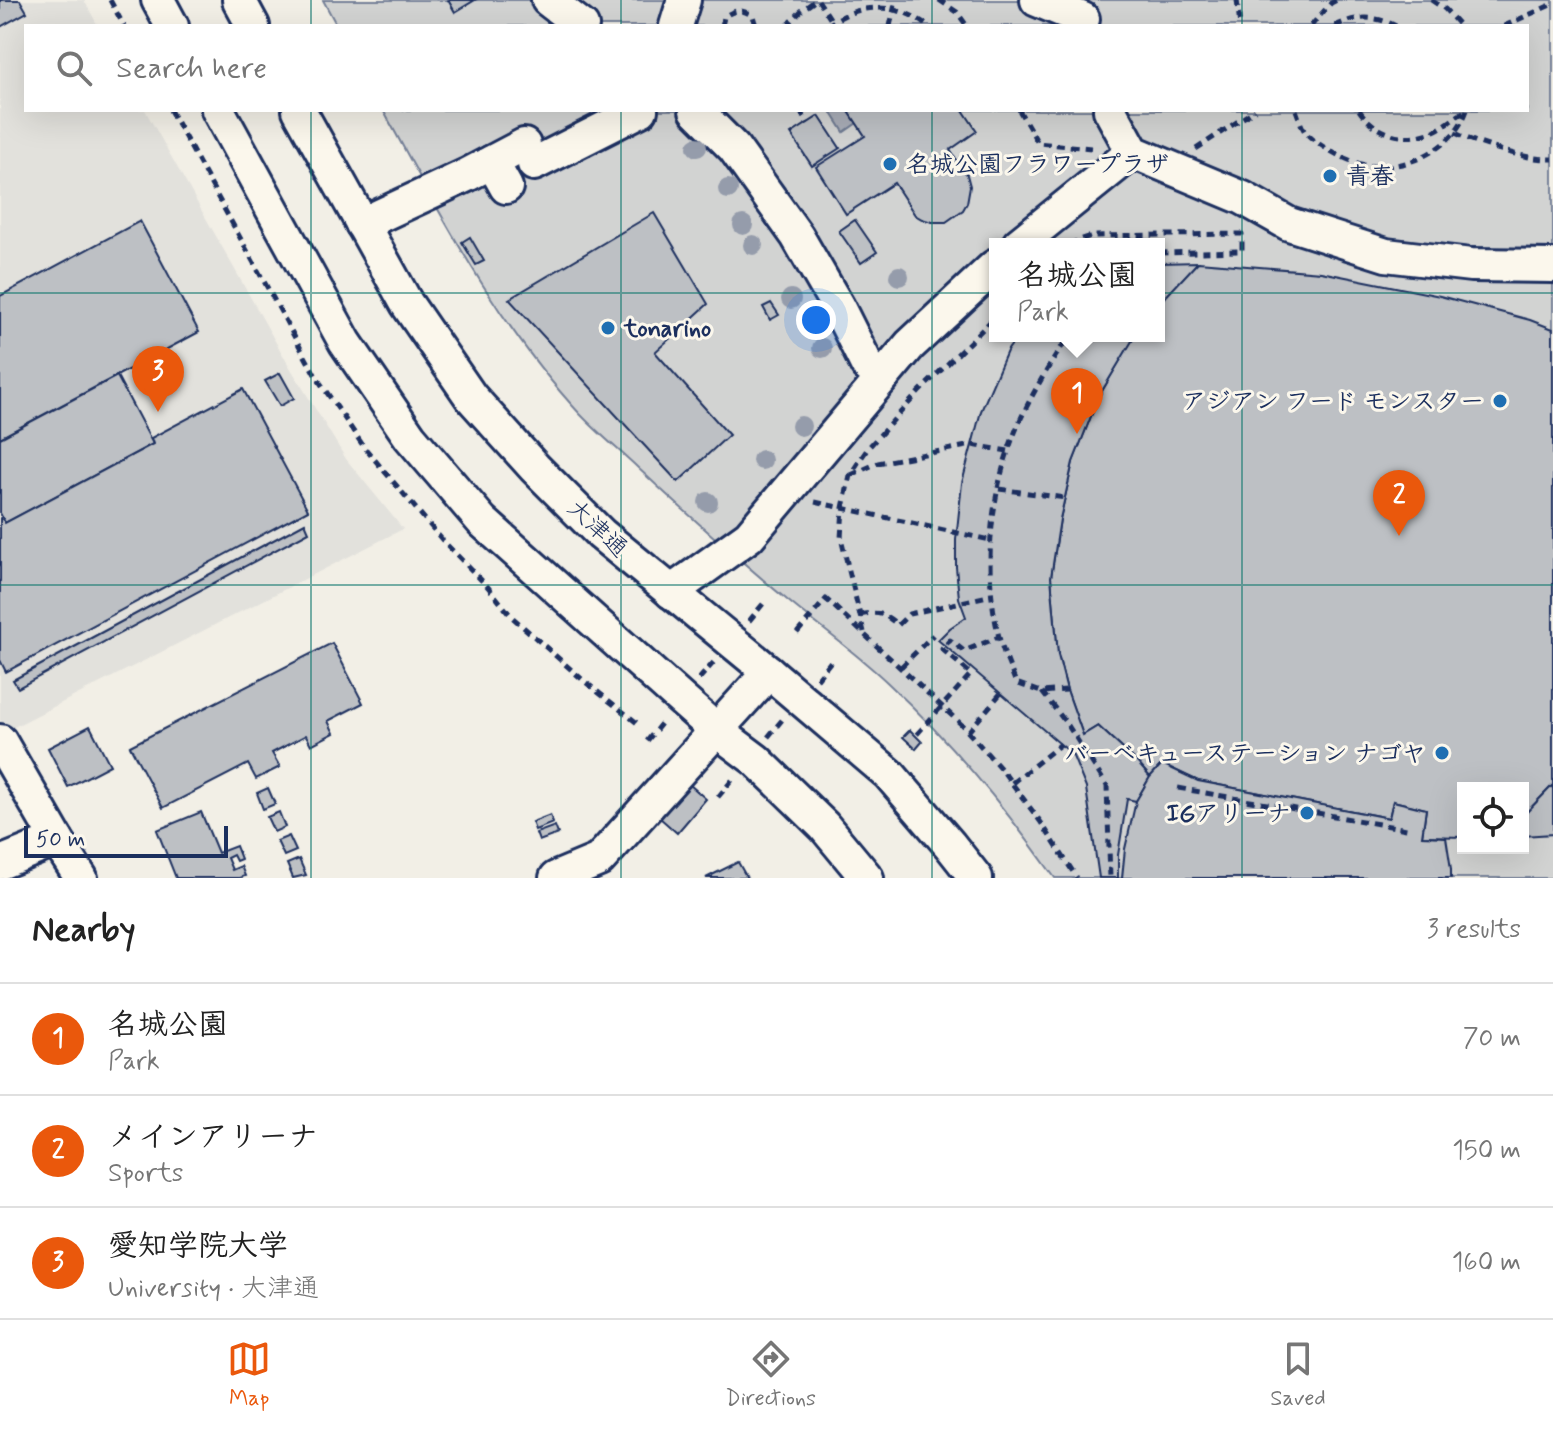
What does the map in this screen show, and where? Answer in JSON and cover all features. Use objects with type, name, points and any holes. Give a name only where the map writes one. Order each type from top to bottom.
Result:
[{"type":"street","points":[[158,0],[171,24]]},
{"type":"street","points":[[239,0],[252,24]]},
{"type":"street","points":[[548,0],[579,24]]},
{"type":"street","points":[[677,24],[684,0]]},
{"type":"street","points":[[1037,0],[1082,15]]},
{"type":"street","points":[[219,112],[345,342],[410,437],[482,521],[716,730],[752,757],[824,826],[867,878]]},
{"type":"street","name":"大津通","points":[[300,112],[407,304],[471,397],[535,468],[601,534],[889,774],[976,878]]},
{"type":"street","points":[[362,224],[499,174],[529,154],[636,112]]},
{"type":"street","points":[[698,112],[734,148],[776,205],[838,307],[867,365],[882,378]]},
{"type":"street","points":[[1111,112],[1133,152],[1243,198],[1289,224],[1386,255],[1471,265],[1553,266]]},
{"type":"street","points":[[1026,238],[1133,152]]},
{"type":"street","points":[[671,592],[749,536],[910,345],[989,272]]},
{"type":"street","points":[[556,878],[599,860],[769,672]]},
{"type":"street","points":[[0,741],[81,878]]},
{"type":"street","points":[[0,863],[57,840]]},
{"type":"path","points":[[110,0],[123,24]]},
{"type":"path","points":[[789,24],[817,0],[831,24]]},
{"type":"path","points":[[891,24],[896,0]]},
{"type":"path","points":[[939,0],[957,12],[966,24]]},
{"type":"path","points":[[1237,0],[1240,24]]},
{"type":"path","points":[[1313,24],[1337,0]]},
{"type":"path","points":[[1431,0],[1445,9],[1458,24]]},
{"type":"path","points":[[1508,24],[1553,4]]},
{"type":"path","points":[[834,24],[857,10],[875,7],[895,9],[926,24]]},
{"type":"path","points":[[722,24],[724,17],[731,12],[743,10],[753,16],[755,24]]},
{"type":"path","points":[[1339,24],[1363,17],[1374,17],[1391,24]]},
{"type":"path","points":[[801,112],[807,124]]},
{"type":"path","points":[[1020,112],[1038,143],[1133,152]]},
{"type":"path","points":[[1170,167],[1252,112]]},
{"type":"path","points":[[1297,112],[1304,131],[1335,154],[1370,166],[1398,166],[1428,155],[1455,133],[1465,112]]},
{"type":"path","points":[[1360,112],[1375,128],[1399,137],[1423,136],[1463,112]]},
{"type":"path","points":[[1455,133],[1536,160],[1553,159]]},
{"type":"path","points":[[1086,238],[1242,234],[1242,251],[1165,253]]},
{"type":"path","points":[[865,635],[841,538],[850,475],[868,448],[919,392],[989,323]]},
{"type":"path","points":[[1065,342],[1027,406],[1008,451],[990,540],[992,595],[999,637],[1016,683],[1041,692],[1067,690]]},
{"type":"path","points":[[850,475],[878,463],[972,445],[1008,451]]},
{"type":"path","points":[[999,489],[1065,498]]},
{"type":"path","points":[[843,508],[990,540]]},
{"type":"path","points":[[860,615],[885,614],[898,625],[909,614],[992,595]]},
{"type":"path","points":[[797,633],[826,599],[968,732],[1012,783],[1077,878]]},
{"type":"path","points":[[647,741],[763,604]]},
{"type":"path","points":[[901,667],[933,635]]},
{"type":"path","points":[[917,734],[971,674],[942,649],[950,640],[964,651],[999,637]]},
{"type":"path","points":[[718,797],[831,661]]},
{"type":"path","points":[[1041,692],[1067,724],[1107,786],[1110,878]]},
{"type":"path","points":[[968,732],[1001,693]]},
{"type":"path","points":[[1012,783],[1061,744]]},
{"type":"path","points":[[1178,788],[1412,830]]},
{"type":"path","points":[[1299,810],[1300,800]]},
{"type":"shaded area","points":[[0,0],[84,0],[97,24],[24,24],[24,112],[146,112],[288,364],[346,459],[403,529],[6,731],[0,721]]},
{"type":"shaded area","points":[[323,0],[1553,0],[1553,878],[1055,878],[977,777],[913,707],[867,664],[714,537],[580,414],[523,344],[472,268],[384,112],[1529,112],[1529,24],[336,24]]},
{"type":"shaded area","points":[[831,112],[849,112],[857,123],[844,132]]},
{"type":"building","points":[[0,0],[20,0],[27,12],[0,27]]},
{"type":"building","points":[[448,0],[475,0],[455,12]]},
{"type":"building","name":"名城公園フラワープラザ","points":[[849,112],[964,112],[977,131],[950,150],[967,175],[970,186],[963,210],[946,222],[922,219],[915,215],[894,183],[846,214],[816,167],[865,136]]},
{"type":"building","points":[[819,116],[840,148],[812,166],[791,134]]},
{"type":"building","name":"tonarino","points":[[654,213],[708,304],[655,352],[729,435],[678,482],[509,299]]},
{"type":"building","points":[[855,220],[877,252],[861,263],[839,231]]},
{"type":"building","points":[[140,221],[199,332],[0,438],[0,296]]},
{"type":"building","points":[[470,237],[484,261],[476,265],[462,242]]},
{"type":"building","points":[[1198,262],[1165,298],[1165,263]]},
{"type":"building","points":[[1198,262],[1321,272],[1440,296],[1553,329],[1553,785],[1529,810],[1529,782],[1457,782],[1457,837],[1422,836],[1426,809],[1393,801],[1389,818],[1198,781],[1162,764],[1150,777],[1098,726],[1083,735],[1058,655],[1051,577],[1060,519],[1073,462],[1099,396],[1129,345],[1131,342],[1165,342],[1165,298]]},
{"type":"building","points":[[771,303],[779,315],[770,320],[763,307]]},
{"type":"building","points":[[1014,342],[1131,342],[1099,396],[1073,462],[1051,577],[1058,655],[1083,735],[1098,726],[1150,777],[1136,801],[1127,799],[1118,855],[1118,878],[1099,878],[1086,788],[1072,754],[938,640],[966,617],[959,598],[956,567],[962,483],[981,411]]},
{"type":"building","points":[[280,373],[294,398],[280,406],[265,381]]},
{"type":"building","points":[[117,376],[153,444],[5,523],[0,513],[0,438]]},
{"type":"building","points":[[243,389],[308,510],[6,672],[0,660],[0,518],[5,523],[153,444],[151,438]]},
{"type":"building","points":[[305,523],[309,532],[18,688],[13,680]]},
{"type":"building","points":[[332,643],[363,703],[328,721],[334,733],[311,745],[306,735],[272,753],[280,767],[256,779],[248,764],[163,808],[130,746]]},
{"type":"building","points":[[90,726],[110,765],[68,787],[48,748]]},
{"type":"building","points":[[910,730],[922,742],[916,749],[903,737]]},
{"type":"building","points":[[1162,764],[1198,781],[1389,818],[1393,801],[1426,809],[1422,836],[1446,837],[1451,878],[1122,878],[1136,801]]},
{"type":"building","points":[[689,784],[706,799],[677,833],[660,818]]},
{"type":"building","points":[[1553,785],[1553,834],[1529,836],[1529,810]]},
{"type":"building","points":[[268,788],[275,804],[263,809],[257,793]]},
{"type":"building","points":[[201,812],[218,853],[236,846],[241,859],[236,861],[233,855],[227,858],[232,870],[241,866],[245,876],[176,878],[157,830]]},
{"type":"building","points":[[279,812],[285,827],[274,832],[267,817]]},
{"type":"building","points":[[550,815],[553,823],[535,830],[532,822]]},
{"type":"building","points":[[555,826],[558,834],[539,841],[536,833]]},
{"type":"building","points":[[289,836],[296,851],[284,856],[277,841]]},
{"type":"building","points":[[299,859],[306,875],[293,878],[287,864]]},
{"type":"building","points":[[738,862],[747,878],[706,878]]},
{"type":"place","name":"名城公園フラワープラザ","points":[[890,164]]},
{"type":"place","name":"青春","points":[[1330,176]]},
{"type":"place","name":"tonarino","points":[[608,328]]},
{"type":"place","name":"アジアン フード モンスター","points":[[1500,401]]},
{"type":"place","name":"愛知学院大学","points":[[158,412]]},
{"type":"place","name":"名城公園","points":[[1077,434]]},
{"type":"place","name":"メインアリーナ","points":[[1399,536]]},
{"type":"place","name":"バーベキューステーション ナゴヤ","points":[[1442,753]]},
{"type":"place","name":"IGアリーナ","points":[[1307,813]]}]
